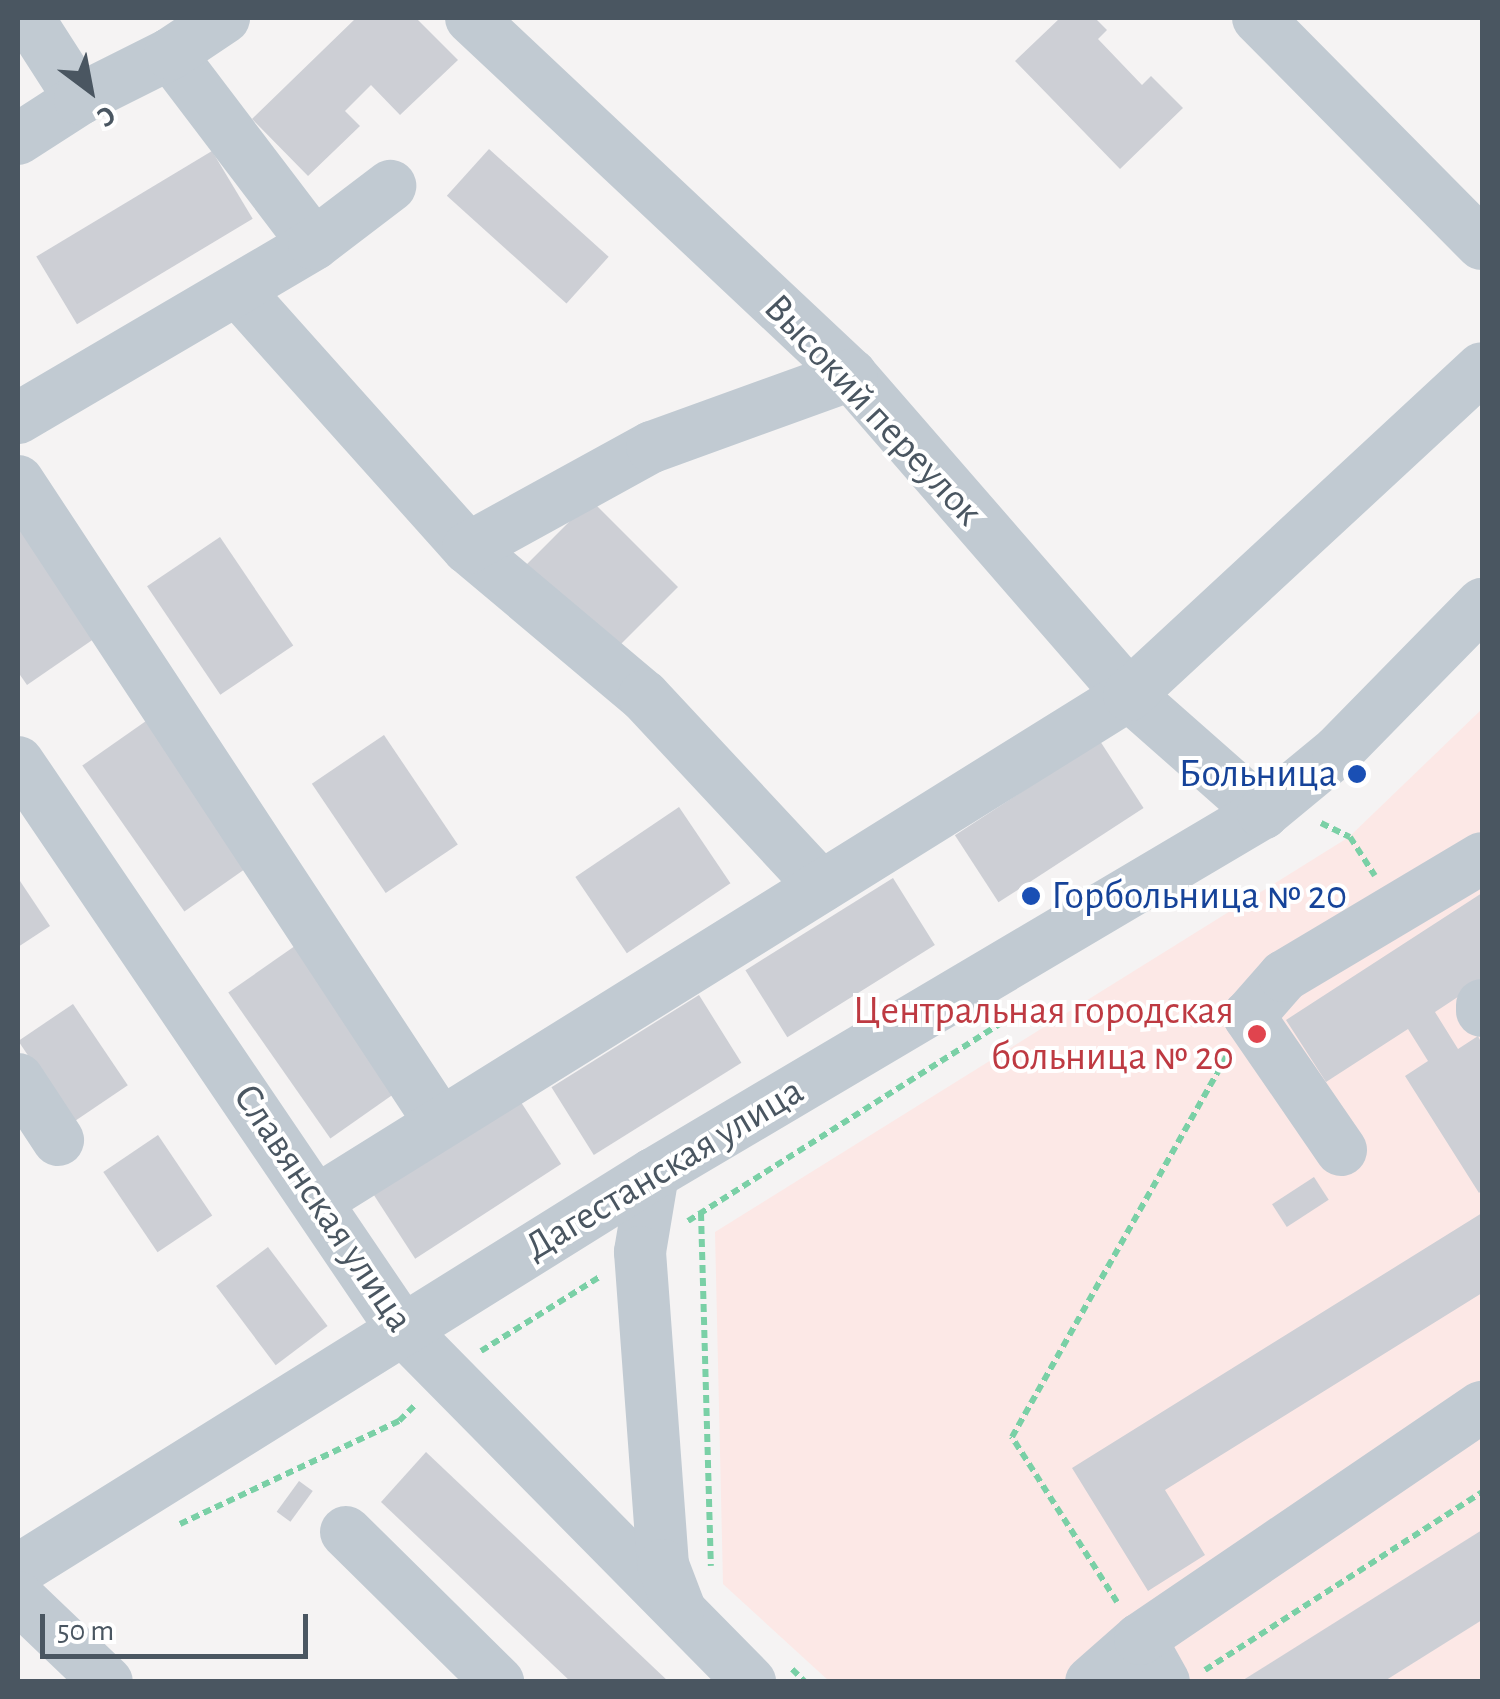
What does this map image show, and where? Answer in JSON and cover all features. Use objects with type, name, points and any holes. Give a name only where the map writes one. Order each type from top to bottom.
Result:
[{"type":"street","points":[[28,18],[80,99]]},
{"type":"street","points":[[18,139],[80,99],[170,54],[224,18]]},
{"type":"street","name":"Высокий переулок","points":[[471,18],[851,375],[1129,695],[1284,823]]},
{"type":"street","points":[[1258,18],[1482,244]]},
{"type":"street","points":[[170,54],[314,244]]},
{"type":"street","points":[[18,418],[314,244],[390,186]]},
{"type":"street","points":[[238,291],[468,548],[644,696],[821,886]]},
{"type":"street","points":[[318,1200],[439,1120],[1129,695],[1482,368]]},
{"type":"street","points":[[468,548],[652,447],[851,375]]},
{"type":"street","points":[[18,480],[439,1120]]},
{"type":"street","name":"Дагестанская улица","points":[[18,1570],[652,1174],[1284,823],[1338,751],[1482,604]]},
{"type":"street","name":"Славянская улица","points":[[18,762],[402,1329],[446,1373],[696,1592],[764,1669]]},
{"type":"street","points":[[1341,1150],[1250,1016],[1284,976],[1482,858]]},
{"type":"street","points":[[18,1079],[58,1140]]},
{"type":"street","name":"Славянская улица","points":[[652,1174],[640,1252],[664,1565],[696,1592]]},
{"type":"street","points":[[1091,1682],[1169,1664],[1482,1407]]},
{"type":"street","points":[[346,1532],[498,1682]]},
{"type":"street","points":[[18,1597],[107,1682]]},
{"type":"path","points":[[1320,823],[1334,810]]},
{"type":"path","points":[[1284,823],[1320,823],[1350,836],[1396,908]]},
{"type":"path","points":[[165,1532],[399,1421],[446,1373],[1019,1012]]},
{"type":"path","points":[[1250,1016],[1012,1437],[1169,1664],[1482,1492]]},
{"type":"path","points":[[696,1592],[701,1212]]},
{"type":"path","points":[[764,1669],[805,1682]]},
{"type":"shaded area","name":"Центральная городская больница № 20","points":[[1482,709],[1482,1681],[829,1681],[723,1584],[715,1232],[1349,837]]},
{"type":"building","points":[[356,18],[416,18],[458,60],[400,115],[371,85],[345,111],[360,126],[308,176],[252,119]]},
{"type":"building","points":[[1060,18],[1095,18],[1107,30],[1098,39],[1142,85],[1151,76],[1183,108],[1120,169],[1015,61]]},
{"type":"building","points":[[489,149],[609,257],[566,304],[447,196]]},
{"type":"building","points":[[212,151],[253,219],[77,324],[36,257]]},
{"type":"building","points":[[591,500],[678,587],[611,654],[524,567]]},
{"type":"building","points":[[18,513],[101,634],[27,685],[18,672]]},
{"type":"building","points":[[220,537],[293,646],[220,695],[147,586]]},
{"type":"building","points":[[156,714],[258,860],[184,911],[82,766]]},
{"type":"building","points":[[384,735],[458,844],[386,893],[312,784]]},
{"type":"building","points":[[1100,741],[1144,808],[998,902],[955,835]]},
{"type":"building","points":[[679,807],[730,883],[627,953],[575,877]]},
{"type":"building","points":[[18,878],[50,926],[18,947]]},
{"type":"building","points":[[893,878],[935,945],[787,1037],[745,970]]},
{"type":"building","points":[[1482,893],[1482,981],[1435,1012],[1458,1049],[1478,1036],[1482,1044],[1479,1193],[1405,1076],[1428,1061],[1408,1029],[1326,1082],[1286,1020]]},
{"type":"building","points":[[302,941],[404,1087],[330,1138],[228,993]]},
{"type":"building","points":[[699,995],[741,1063],[594,1155],[551,1087]]},
{"type":"building","points":[[73,1004],[128,1085],[73,1122],[18,1041]]},
{"type":"building","points":[[517,1096],[561,1164],[415,1259],[371,1191]]},
{"type":"building","points":[[158,1135],[212,1215],[158,1252],[103,1172]]},
{"type":"building","points":[[1314,1177],[1329,1200],[1287,1227],[1272,1204]]},
{"type":"building","points":[[1482,1213],[1482,1293],[1165,1490],[1205,1555],[1148,1591],[1072,1468]]},
{"type":"building","points":[[268,1247],[328,1326],[276,1365],[216,1286]]},
{"type":"building","points":[[426,1452],[669,1682],[571,1682],[381,1502]]},
{"type":"building","points":[[299,1481],[313,1491],[290,1522],[277,1512]]},
{"type":"building","points":[[1482,1530],[1482,1620],[1383,1682],[1240,1682]]},
{"type":"place","name":"Больница","points":[[1357,774]]},
{"type":"place","name":"Горбольница № 20","points":[[1031,896]]},
{"type":"place","name":"Центральная городская больница № 20","points":[[1257,1034]]}]
